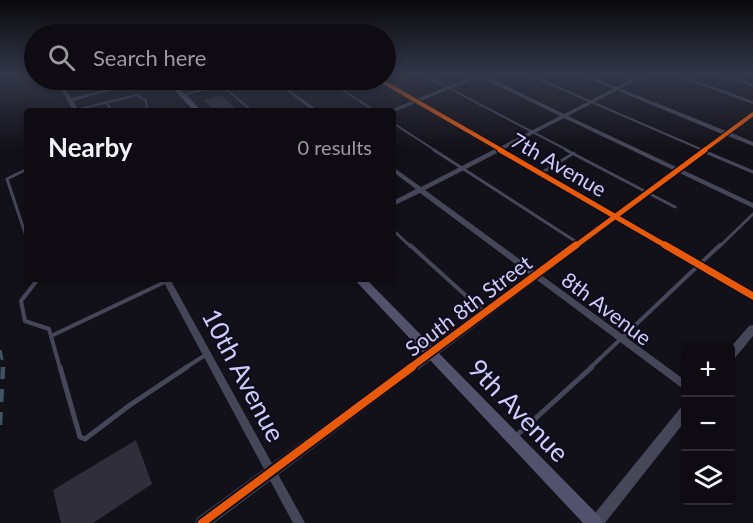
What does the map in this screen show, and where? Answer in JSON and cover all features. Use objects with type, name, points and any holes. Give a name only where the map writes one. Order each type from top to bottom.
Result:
[{"type":"main road","name":"9th Avenue","points":[[362,282],[595,523]]},
{"type":"street","name":"7th Avenue","points":[[414,99],[753,296]]},
{"type":"street","points":[[396,109],[421,99]]},
{"type":"street","points":[[529,99],[753,206]]},
{"type":"street","points":[[396,202],[596,99]]},
{"type":"street","points":[[642,99],[753,144]]},
{"type":"street","points":[[70,100],[74,108]]},
{"type":"street","name":"South 8th Street","points":[[202,523],[753,114]]},
{"type":"street","name":"8th Avenue","points":[[396,171],[681,383]]},
{"type":"street","name":"10th Avenue","points":[[168,282],[299,523]]},
{"type":"street","points":[[735,350],[753,329]]},
{"type":"street","points":[[595,523],[681,416]]},
{"type":"lane","points":[[86,108],[117,99]]},
{"type":"lane","points":[[357,99],[370,108]]},
{"type":"lane","points":[[471,99],[675,207]]},
{"type":"lane","points":[[585,99],[753,172]]},
{"type":"lane","points":[[106,102],[110,108]]},
{"type":"lane","points":[[396,125],[579,244]]},
{"type":"lane","points":[[542,173],[574,153]]},
{"type":"lane","points":[[24,170],[7,179],[24,230]]},
{"type":"lane","points":[[513,438],[621,340],[753,214]]},
{"type":"lane","points":[[396,233],[486,313]]},
{"type":"lane","points":[[36,282],[21,302],[25,321],[50,329],[80,437],[85,439],[130,405],[207,354]]},
{"type":"lane","points":[[51,336],[163,282]]},
{"type":"building","points":[[226,99],[235,108],[212,108],[204,100]]},
{"type":"building","points":[[136,440],[152,484],[93,523],[61,523],[53,490]]},
{"type":"railway","points":[[0,350],[4,368]]},
{"type":"railway","points":[[0,425],[3,367]]},
{"type":"cycle path","points":[[414,99],[753,296]]},
{"type":"cycle path","points":[[202,523],[753,114]]}]
